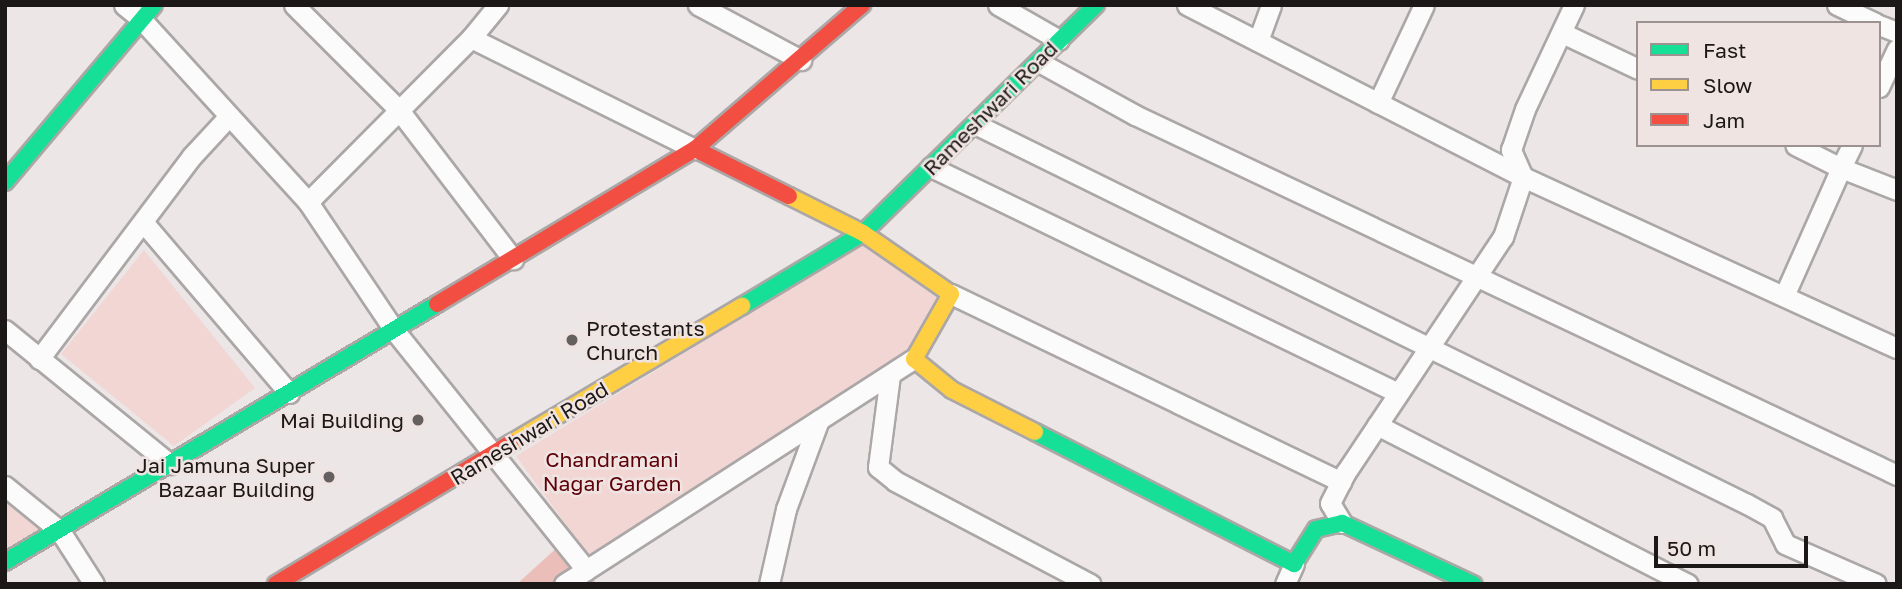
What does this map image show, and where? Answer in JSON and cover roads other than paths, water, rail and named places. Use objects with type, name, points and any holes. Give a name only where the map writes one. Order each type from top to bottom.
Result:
[{"type":"street","points":[[124,5],[147,12],[229,116],[308,202],[394,330],[586,570]]},
{"type":"street","points":[[321,5],[300,12],[399,110],[513,259]]},
{"type":"street","points":[[308,202],[471,38],[498,5]]},
{"type":"street","points":[[698,5],[801,60]]},
{"type":"street","points":[[5,562],[695,149],[862,5]]},
{"type":"street","points":[[998,5],[1059,40]]},
{"type":"street","name":"Rameshwari Road","points":[[276,584],[863,233],[1096,5]]},
{"type":"street","points":[[1187,5],[1523,177],[1897,348]]},
{"type":"street","points":[[1258,41],[1270,5]]},
{"type":"street","points":[[1378,103],[1424,5]]},
{"type":"street","points":[[1473,584],[1342,523],[1330,503],[1426,348],[1503,237],[1523,177],[1511,150],[1525,109],[1574,5]]},
{"type":"street","points":[[1837,5],[1871,21]]},
{"type":"street","points":[[5,182],[147,12]]},
{"type":"street","points":[[1562,33],[1636,68]]},
{"type":"street","points":[[471,38],[863,233],[951,295],[1341,482]]},
{"type":"street","points":[[1881,83],[1897,49]]},
{"type":"street","points":[[1039,62],[1135,115],[1897,475]]},
{"type":"street","points":[[38,359],[192,156],[229,116]]},
{"type":"street","points":[[976,125],[1747,504],[1772,518],[1785,544],[1876,584]]},
{"type":"street","points":[[1799,147],[1841,168],[1897,190]]},
{"type":"street","points":[[1784,296],[1851,147]]},
{"type":"street","points":[[931,167],[1398,393]]},
{"type":"street","points":[[142,222],[289,394]]},
{"type":"street","points":[[564,584],[914,359],[951,295]]},
{"type":"street","points":[[5,330],[170,464]]},
{"type":"street","points":[[914,359],[952,390],[1294,564]]},
{"type":"street","points":[[890,375],[878,467],[895,481],[1090,584]]},
{"type":"street","points":[[769,584],[786,509],[819,420]]},
{"type":"street","points":[[1377,425],[1688,584]]},
{"type":"street","points":[[5,486],[60,531],[94,584]]},
{"type":"street","points":[[1285,584],[1316,529],[1342,523]]},
{"type":"place","name":"Protestants Church","points":[[572,340]]},
{"type":"place","name":"Mai Building","points":[[418,420]]},
{"type":"place","name":"Jai Jamuna Super Bazaar Building","points":[[329,477]]},
{"type":"park label","name":"Chandramani Nagar Garden","points":[[612,471]]}]
